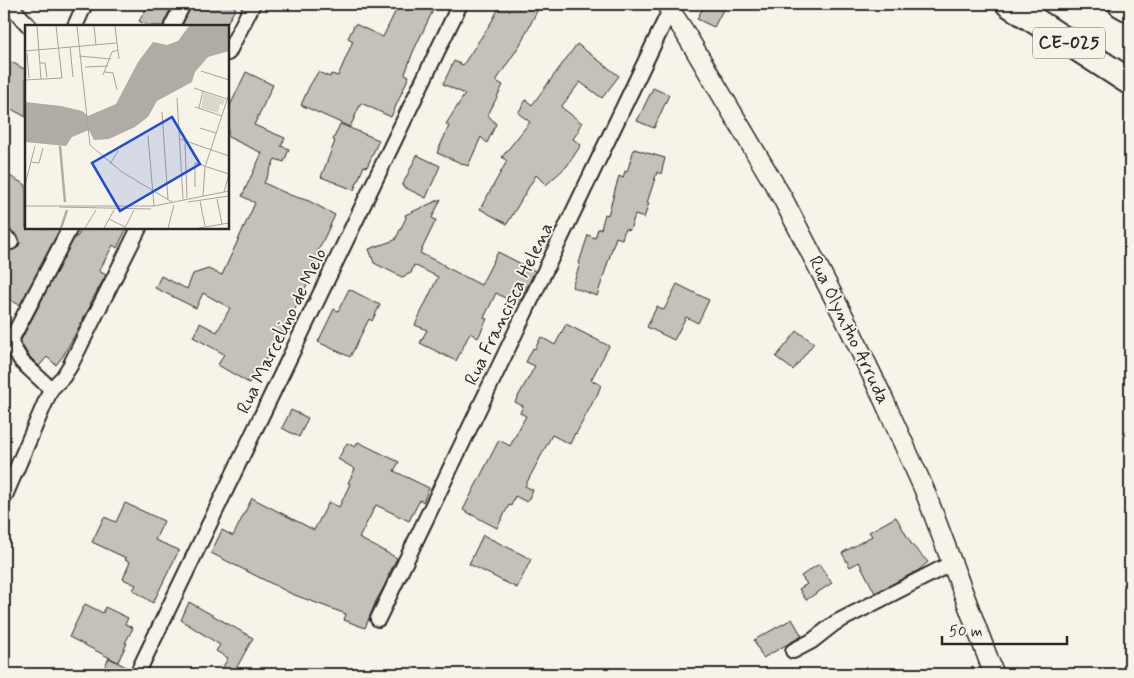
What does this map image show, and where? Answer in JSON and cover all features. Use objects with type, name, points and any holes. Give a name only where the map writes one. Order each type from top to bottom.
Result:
[{"type":"highway","name":"CE-025","points":[[1009,4],[1130,82]]},
{"type":"highway","points":[[1121,4],[1130,9]]},
{"type":"street","points":[[9,4],[28,25]]},
{"type":"street","points":[[74,25],[85,4]]},
{"type":"street","points":[[172,25],[183,4]]},
{"type":"street","points":[[229,51],[252,4]]},
{"type":"street","name":"Rua Marcelino de Melo","points":[[136,674],[460,4]]},
{"type":"street","name":"Rua Olyntho Arruda","points":[[670,6],[783,199],[882,396],[924,490],[994,674]]},
{"type":"street","name":"Rua Francisca Helena","points":[[378,619],[670,6]]},
{"type":"street","points":[[51,389],[22,362],[7,338],[69,229]]},
{"type":"street","points":[[4,498],[51,389],[63,377],[70,366],[139,229]]},
{"type":"street","points":[[792,652],[812,641],[836,623],[952,563]]},
{"type":"building","points":[[149,4],[173,4],[163,25],[146,25],[139,21]]},
{"type":"building","points":[[192,4],[228,4],[236,8],[226,25],[182,25]]},
{"type":"building","points":[[399,4],[436,4],[413,52],[405,74],[409,76],[391,117],[361,103],[350,127],[301,105],[318,72],[330,77],[331,74],[338,76],[353,41],[348,38],[355,24],[383,37]]},
{"type":"building","points":[[501,4],[538,4],[536,8],[538,9],[521,43],[496,81],[503,85],[488,115],[496,124],[487,143],[481,137],[468,166],[437,153],[449,126],[446,124],[465,94],[443,84],[454,61],[463,65]]},
{"type":"building","points":[[705,4],[726,4],[714,27],[697,19]]},
{"type":"building","points":[[577,44],[619,76],[602,98],[580,82],[561,107],[582,123],[573,139],[581,145],[567,166],[546,185],[536,175],[507,224],[480,209],[507,161],[502,157],[530,122],[518,113],[526,100],[532,105]]},
{"type":"building","points":[[4,58],[25,69],[25,116],[4,105]]},
{"type":"building","points":[[246,72],[273,85],[254,125],[285,138],[281,146],[289,149],[284,162],[275,159],[264,183],[309,201],[335,215],[313,262],[318,264],[281,338],[278,336],[259,372],[256,371],[249,383],[218,365],[224,354],[193,337],[200,323],[217,332],[230,308],[203,293],[196,308],[155,288],[161,276],[187,289],[193,274],[208,269],[222,275],[255,203],[242,196],[262,153],[229,137],[229,108]]},
{"type":"building","points":[[653,88],[669,95],[654,128],[637,121]]},
{"type":"building","points":[[340,124],[379,140],[367,167],[364,166],[354,190],[321,177]]},
{"type":"building","points":[[634,149],[665,158],[661,174],[657,172],[644,218],[635,215],[630,230],[625,229],[622,239],[616,237],[597,296],[572,287],[588,235],[595,238],[598,229],[601,229],[605,214],[608,215],[619,176],[623,178],[625,171],[627,172]]},
{"type":"building","points":[[417,155],[440,166],[426,198],[402,186]]},
{"type":"building","points":[[4,173],[25,184],[25,229],[60,229],[20,305],[4,297],[4,247],[13,250],[20,243],[17,235],[4,227]]},
{"type":"building","points":[[441,199],[432,218],[436,220],[420,253],[481,285],[498,252],[535,271],[518,305],[496,293],[484,318],[487,319],[478,338],[470,333],[456,361],[420,343],[427,330],[415,325],[438,277],[414,265],[411,273],[402,277],[374,263],[369,249],[395,240],[406,218],[405,215]]},
{"type":"building","points":[[81,229],[126,229],[117,248],[113,245],[99,271],[106,275],[63,356],[56,365],[47,357],[39,366],[29,356],[20,342],[75,236],[77,237]]},
{"type":"building","points":[[677,284],[709,300],[698,323],[686,317],[674,340],[647,327],[657,306],[664,310]]},
{"type":"building","points":[[349,289],[380,305],[372,321],[369,319],[350,357],[318,342],[334,309],[338,311]]},
{"type":"building","points":[[566,324],[609,346],[591,380],[601,385],[596,398],[570,444],[552,435],[525,486],[533,490],[527,502],[515,496],[497,528],[463,510],[499,440],[510,446],[526,416],[520,413],[523,406],[515,402],[535,366],[526,362],[533,348],[535,349],[541,337],[555,345]]},
{"type":"building","points":[[797,331],[814,343],[793,370],[776,357]]},
{"type":"building","points":[[291,410],[308,418],[299,437],[282,428]]},
{"type":"building","points":[[358,442],[399,462],[394,471],[429,488],[423,502],[420,500],[409,521],[376,505],[359,538],[397,558],[365,628],[344,620],[346,614],[292,594],[211,553],[222,530],[233,536],[252,498],[314,530],[329,502],[339,507],[355,469],[338,459],[347,443],[355,447]]},
{"type":"building","points":[[125,503],[164,521],[155,540],[179,550],[153,603],[133,590],[136,585],[123,579],[130,562],[125,560],[126,558],[92,542],[104,517],[116,522]]},
{"type":"building","points":[[896,517],[912,545],[928,562],[919,570],[875,593],[859,562],[850,567],[842,553],[872,536],[869,532]]},
{"type":"building","points":[[483,535],[531,559],[517,588],[469,564]]},
{"type":"building","points":[[819,564],[832,583],[806,600],[799,589],[807,584],[801,576]]},
{"type":"building","points":[[189,602],[253,638],[233,674],[219,674],[228,658],[216,651],[220,645],[181,620]]},
{"type":"building","points":[[85,604],[103,613],[105,607],[128,618],[125,624],[133,628],[118,662],[69,637]]},
{"type":"building","points":[[792,619],[802,636],[763,658],[754,640]]},
{"type":"building","points":[[109,658],[130,669],[128,674],[101,674]]}]
